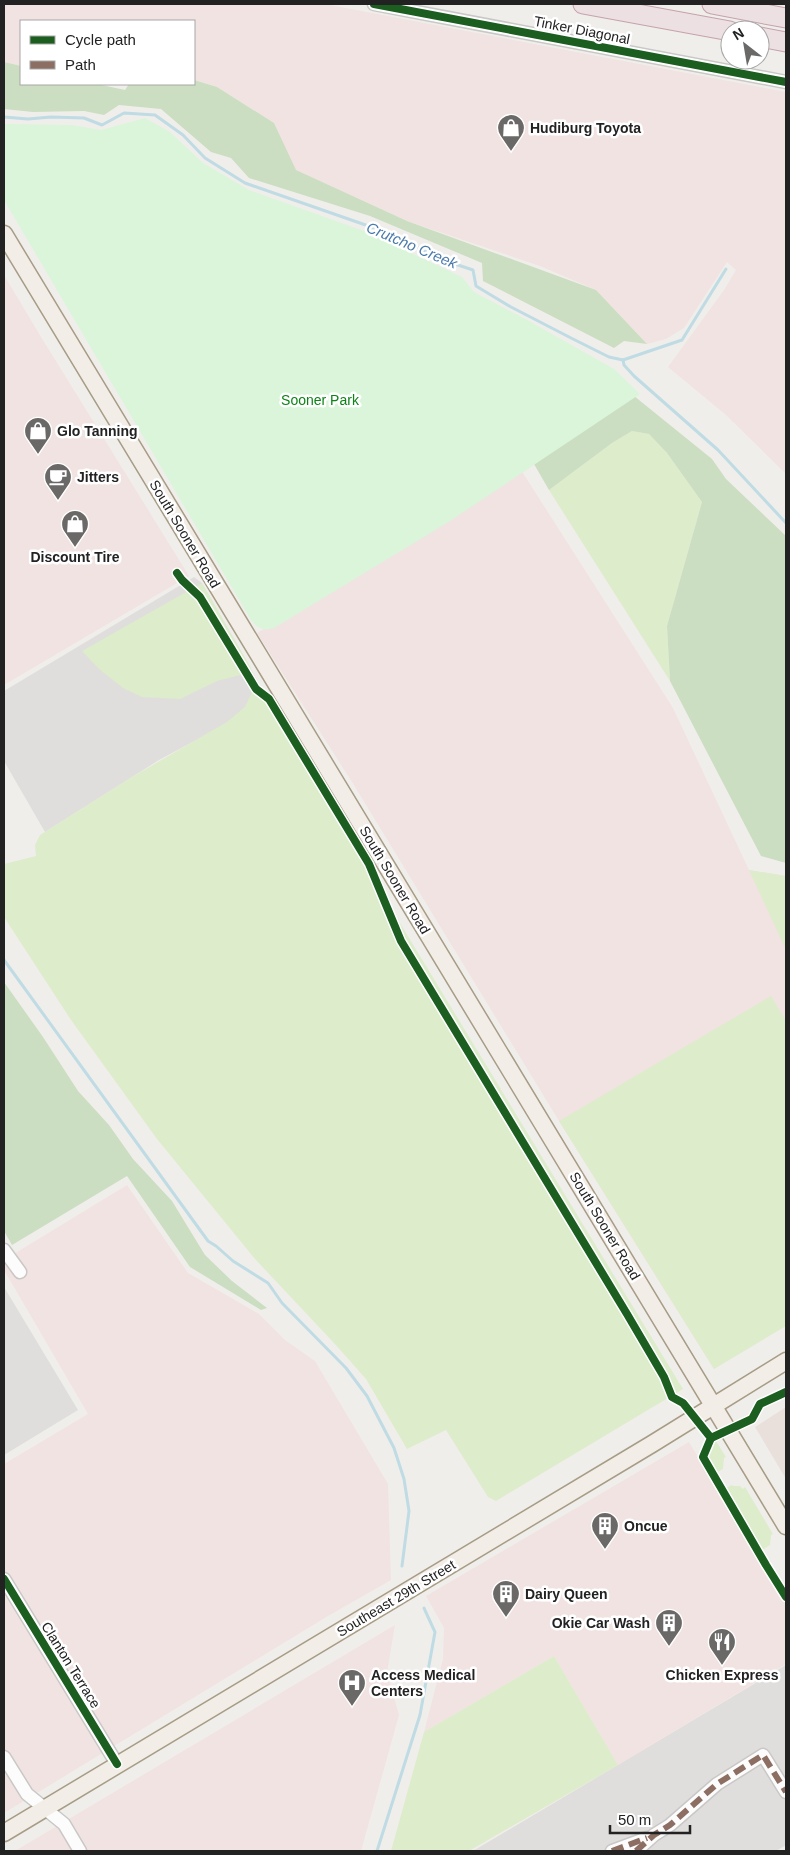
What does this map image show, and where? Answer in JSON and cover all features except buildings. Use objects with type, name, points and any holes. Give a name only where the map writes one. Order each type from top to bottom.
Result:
[{"type":"highway","name":"Tinker Diagonal","points":[[583,4],[720,29]]},
{"type":"highway","points":[[712,4],[786,16]]},
{"type":"highway","points":[[770,39],[786,42]]},
{"type":"main road","name":"South Sooner Road","points":[[4,234],[786,1526]]},
{"type":"main road","name":"Southeast 29th Street","points":[[4,1832],[786,1361]]},
{"type":"street","name":"Tinker Diagonal","points":[[374,4],[786,82]]},
{"type":"street","points":[[4,1250],[20,1272]]},
{"type":"street","name":"Clanton Terrace","points":[[4,1580],[117,1764]]},
{"type":"street","points":[[636,1851],[670,1825],[717,1784],[763,1755],[786,1792]]},
{"type":"street","points":[[4,1756],[27,1794],[64,1824],[80,1851]]},
{"type":"street","points":[[612,1851],[654,1836]]},
{"type":"shaded area","points":[[4,4],[325,4],[786,92],[786,474],[726,415],[668,367],[724,290],[736,270],[727,262],[684,328],[666,339],[647,344],[596,290],[540,266],[407,221],[295,170],[274,123],[217,87],[195,80],[195,20],[20,20],[20,66],[4,62]]},
{"type":"shaded area","points":[[4,275],[189,576],[4,685]]},
{"type":"shaded area","points":[[521,470],[673,708],[749,870],[786,876],[786,1324],[714,1369],[559,1121],[352,782],[257,633]]},
{"type":"shaded area","points":[[194,577],[202,583],[269,701],[159,760],[45,832],[4,761],[4,691]]},
{"type":"shaded area","points":[[127,1185],[188,1273],[259,1314],[285,1340],[315,1361],[388,1484],[391,1580],[328,1616],[4,1813],[4,1464],[88,1414],[4,1270],[4,1260]]},
{"type":"shaded area","points":[[4,1287],[78,1410],[4,1455]]},
{"type":"shaded area","points":[[786,1407],[786,1479],[755,1427]]},
{"type":"shaded area","points":[[689,1442],[786,1602],[786,1664],[618,1765],[554,1656],[424,1732],[443,1659],[444,1628],[426,1596]]},
{"type":"shaded area","points":[[395,1625],[387,1673],[399,1715],[361,1851],[15,1851]]},
{"type":"shaded area","points":[[786,1665],[786,1845],[776,1851],[473,1851]]},
{"type":"green space","points":[[4,62],[20,66],[20,85],[102,85],[125,90],[128,85],[195,85],[195,80],[217,87],[274,123],[296,170],[407,221],[596,290],[647,344],[624,341],[614,348],[483,281],[482,263],[370,216],[249,178],[231,158],[211,152],[161,109],[119,105],[104,115],[84,111],[33,112],[4,109]]},
{"type":"green space","name":"Sooner Park","points":[[145,118],[170,132],[203,163],[249,190],[364,231],[462,277],[474,292],[614,369],[640,394],[450,521],[274,628],[264,629],[258,627],[251,620],[4,200],[4,124],[72,125],[101,130]]},
{"type":"green space","points":[[618,383],[712,459],[726,479],[786,536],[786,863],[761,856],[670,681],[667,626],[702,502],[667,453],[649,434],[632,431],[612,443],[549,490],[523,445]]},
{"type":"green space","points":[[632,431],[649,434],[667,453],[702,502],[667,626],[670,681],[549,490],[612,443]]},
{"type":"green space","points":[[202,583],[251,668],[240,675],[217,681],[180,699],[142,697],[123,688],[99,669],[82,651]]},
{"type":"green space","points":[[259,685],[372,877],[683,1389],[496,1501],[488,1497],[446,1430],[407,1449],[366,1379],[255,1259],[157,1139],[71,1020],[4,917],[4,864],[36,856],[35,845],[40,835],[132,777],[227,722],[245,707],[255,686]]},
{"type":"green space","points":[[749,870],[786,876],[786,950]]},
{"type":"green space","points":[[4,982],[78,1091],[109,1125],[133,1159],[172,1201],[205,1255],[232,1281],[267,1308],[261,1310],[190,1267],[127,1176],[12,1245],[4,1231]]},
{"type":"green space","points":[[771,996],[786,1021],[786,1326],[714,1369],[559,1121]]},
{"type":"green space","points":[[714,1438],[726,1457],[724,1458],[723,1469],[716,1473],[708,1457],[710,1445]]},
{"type":"green space","points":[[732,1485],[740,1486],[743,1489],[745,1487],[773,1534],[771,1535],[770,1545],[761,1551],[724,1489]]},
{"type":"green space","points":[[554,1656],[618,1765],[469,1851],[391,1851],[424,1732]]},
{"type":"waterway","name":"Crutcho Creek","points":[[4,117],[28,119],[51,117],[84,118],[102,125],[124,113],[155,115],[183,135],[205,158],[245,183],[380,230],[446,261],[473,270],[476,286],[511,307],[573,339],[609,357],[623,360]]},
{"type":"waterway","points":[[623,360],[682,340],[726,269]]},
{"type":"waterway","name":"Crutcho Creek","points":[[623,360],[624,365],[634,376],[718,450],[786,523]]},
{"type":"waterway","points":[[4,960],[208,1241],[233,1261],[268,1283],[282,1303],[346,1368],[367,1396],[394,1448],[404,1479],[409,1511],[402,1566]]},
{"type":"waterway","points":[[377,1851],[420,1715],[435,1632],[424,1608]]},
{"type":"marked path","points":[[636,1851],[654,1835],[670,1825],[717,1784],[763,1755],[786,1792]]},
{"type":"marked path","points":[[612,1851],[647,1838]]},
{"type":"cycle path","points":[[374,4],[786,82]]},
{"type":"cycle path","points":[[177,573],[200,597],[256,689],[269,699],[369,864],[401,941],[627,1314],[664,1377],[672,1397],[683,1403],[711,1438],[703,1457],[786,1597]]},
{"type":"cycle path","points":[[711,1438],[752,1419],[760,1404],[786,1392]]},
{"type":"cycle path","points":[[4,1579],[117,1764]]},
{"type":"place","name":"Hudiburg Toyota","points":[[511,152]]},
{"type":"place","name":"Glo Tanning","points":[[38,455]]},
{"type":"place","name":"Jitters","points":[[58,501]]},
{"type":"place","name":"Discount Tire","points":[[75,548]]},
{"type":"place","name":"Oncue","points":[[605,1550]]},
{"type":"place","name":"Dairy Queen","points":[[506,1618]]},
{"type":"place","name":"Okie Car Wash","points":[[669,1647]]},
{"type":"place","name":"Chicken Express","points":[[722,1666]]},
{"type":"place","name":"Access Medical Centers","points":[[352,1707]]}]
